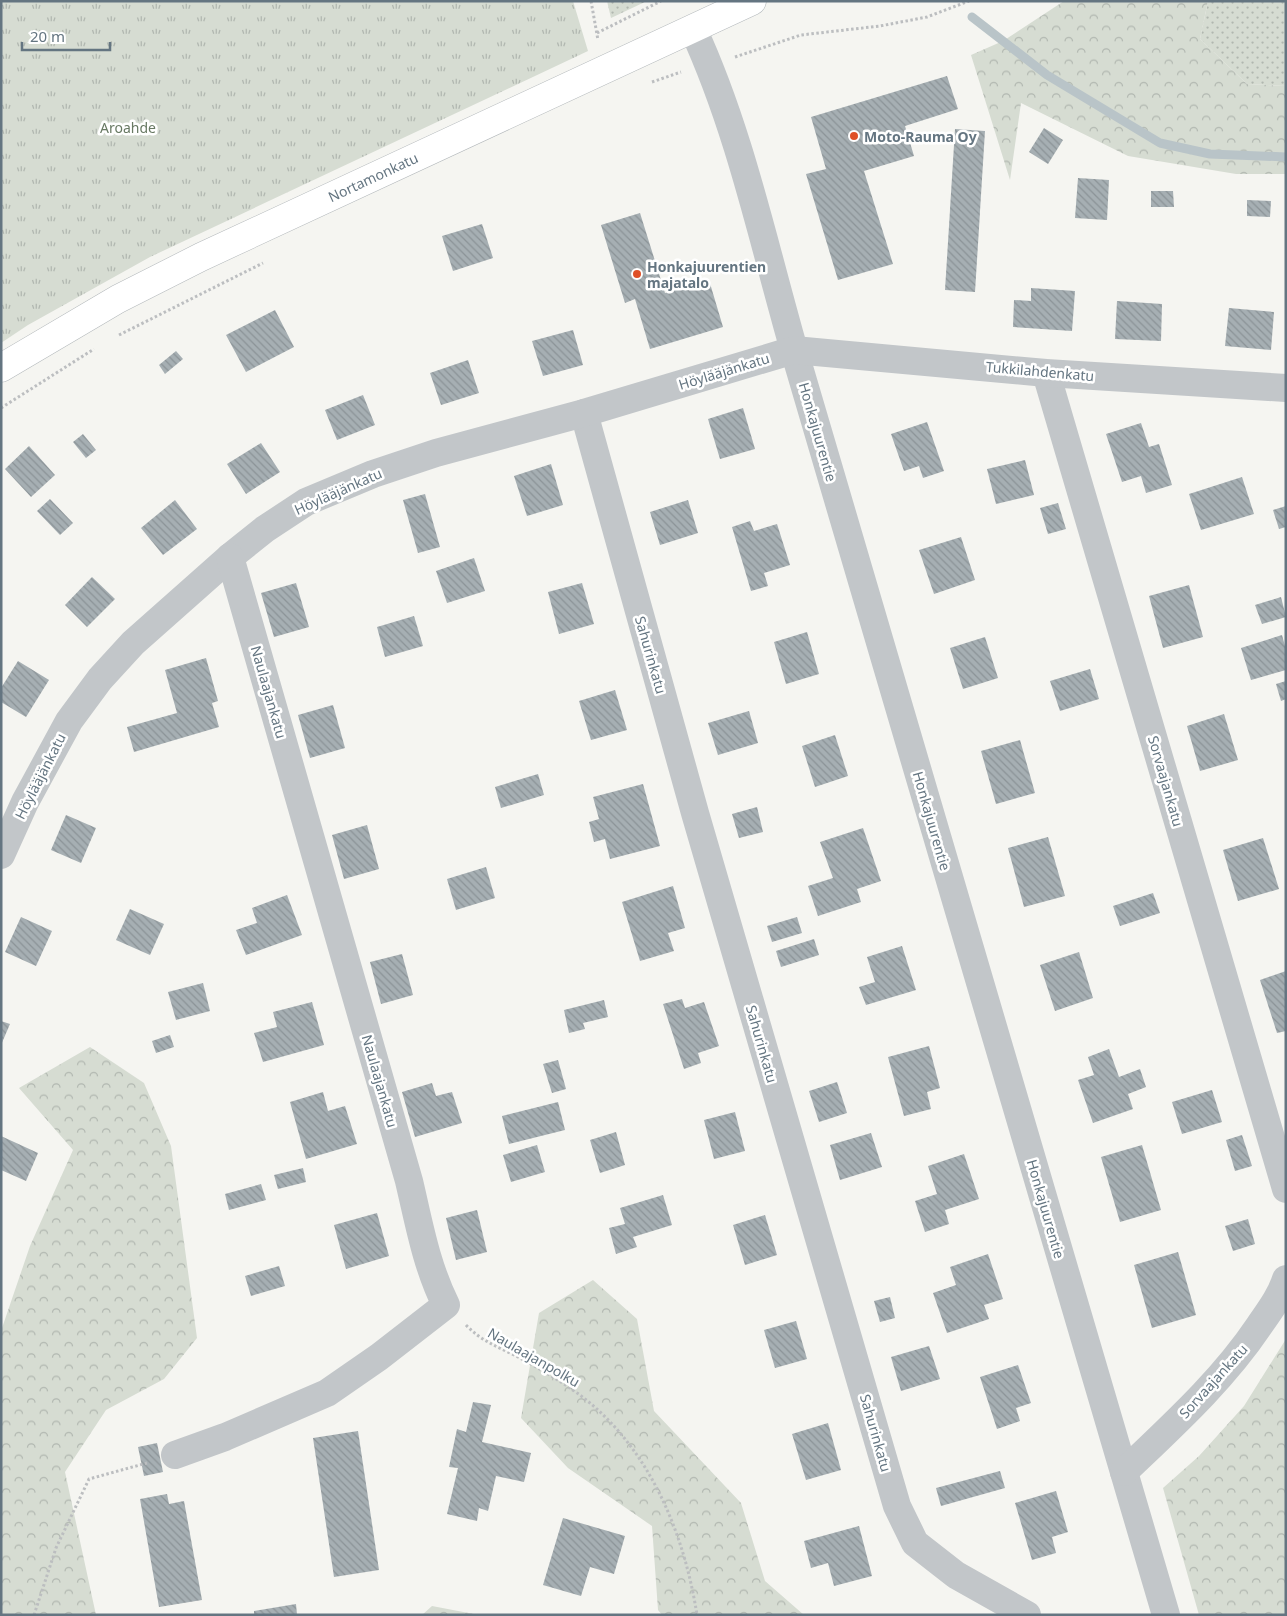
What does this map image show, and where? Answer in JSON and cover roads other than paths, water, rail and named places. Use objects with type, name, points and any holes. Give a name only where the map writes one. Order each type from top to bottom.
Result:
[{"type":"main road","name":"Nortamonkatu","points":[[1,368],[118,299],[201,257],[752,1]]},
{"type":"street","name":"Honkajuurentie","points":[[693,29],[710,65],[747,175],[794,350],[1166,1615]]},
{"type":"street","name":"Tukkilahdenkatu","points":[[794,350],[1046,374],[1286,388]]},
{"type":"street","name":"Höylääjänkatu","points":[[1,855],[25,802],[69,721],[100,679],[133,643],[265,528],[306,502],[373,474],[436,453],[584,413],[794,350]]},
{"type":"street","name":"Sorvaajankatu","points":[[1046,374],[1286,1188]]},
{"type":"street","name":"Sahurinkatu","points":[[584,413],[695,813],[897,1506],[915,1542],[956,1575],[1027,1615]]},
{"type":"street","name":"Naulaajankatu","points":[[175,1455],[226,1437],[327,1393],[379,1357],[446,1305],[433,1279],[409,1181],[230,557]]},
{"type":"street","name":"Sorvaajankatu","points":[[1124,1472],[1183,1416],[1237,1358],[1281,1294],[1286,1279]]},
{"type":"waterway","points":[[972,17],[1047,75],[1160,143],[1210,154],[1286,157]]},
{"type":"place","name":"Moto-Rauma Oy","points":[[854,136]]},
{"type":"place","name":"Honkajuurentien majatalo","points":[[637,274]]},
{"type":"park label","name":"Aroahde","points":[[128,127]]}]
